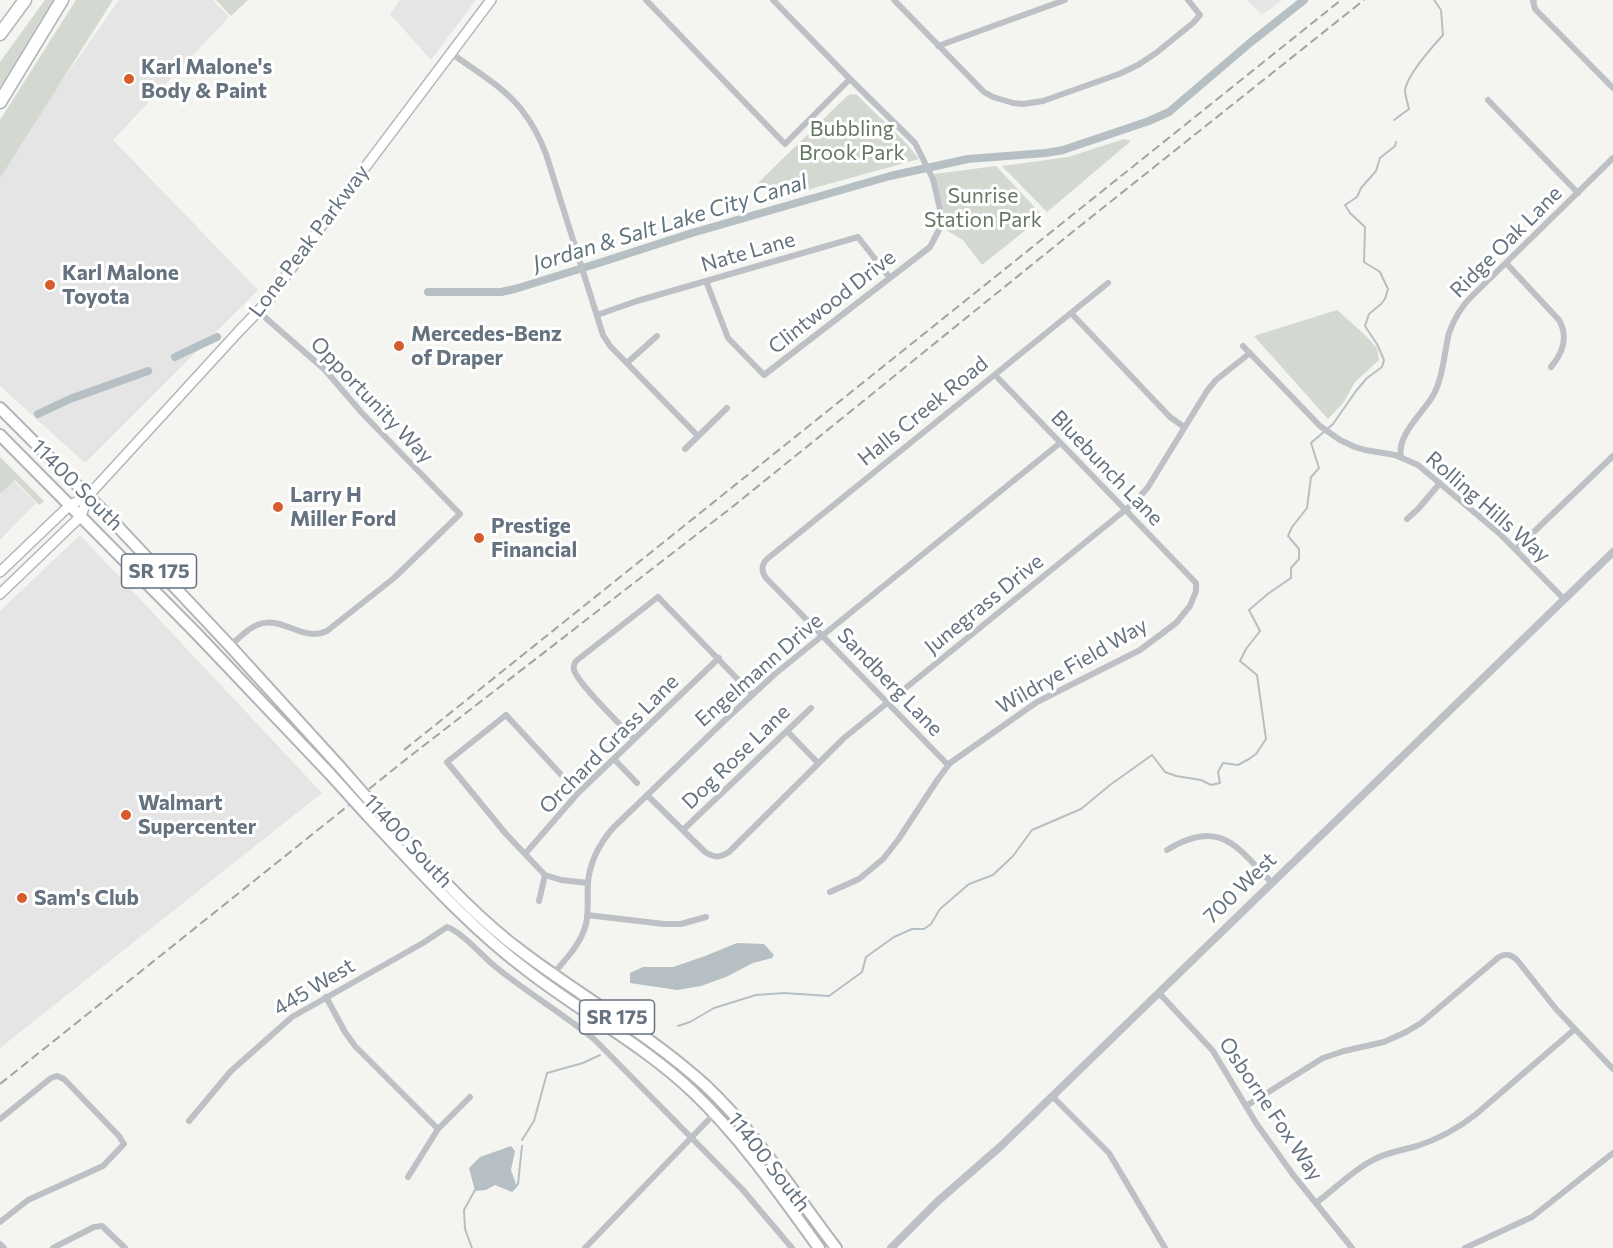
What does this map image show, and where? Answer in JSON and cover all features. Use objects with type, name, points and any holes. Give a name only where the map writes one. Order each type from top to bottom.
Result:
[{"type":"highway","points":[[0,34],[25,0]]},
{"type":"highway","points":[[0,102],[62,0]]},
{"type":"main road","name":"Lone Peak Parkway","points":[[88,496],[269,300],[324,222],[491,0]]},
{"type":"main road","name":"11400 South","points":[[0,408],[88,496],[230,646],[341,768],[372,812],[462,915],[488,940],[528,972],[667,1068],[715,1113],[758,1164],[819,1248]]},
{"type":"main road","name":"11400 South","points":[[0,435],[228,666],[330,774],[461,899],[509,941],[668,1053],[705,1086],[749,1133],[836,1248]]},
{"type":"main road","points":[[0,572],[70,505],[88,496]]},
{"type":"main road","points":[[0,594],[81,516],[88,496]]},
{"type":"main road","points":[[488,940],[505,947],[545,976],[549,977],[553,974]]},
{"type":"street","points":[[646,0],[785,144],[850,79],[773,0]]},
{"type":"street","points":[[894,0],[976,85],[993,97],[1013,103],[1043,101],[1138,65],[1156,53],[1200,15],[1188,0]]},
{"type":"street","points":[[938,46],[1065,0]]},
{"type":"street","points":[[1534,0],[1536,9],[1613,88]]},
{"type":"street","points":[[452,53],[508,95],[521,108],[537,132],[603,335],[610,346],[698,436]]},
{"type":"street","name":"Clintwood Drive","points":[[706,281],[728,338],[764,375],[930,247],[943,222],[933,179],[926,164],[915,142],[850,79]]},
{"type":"street","points":[[1488,100],[1578,193]]},
{"type":"street","name":"Ridge Oak Lane","points":[[1401,457],[1400,452],[1407,432],[1431,400],[1438,384],[1449,334],[1465,304],[1613,158]]},
{"type":"street","name":"Nate Lane","points":[[597,315],[637,301],[858,237],[890,278]]},
{"type":"street","points":[[1506,263],[1563,327],[1564,342],[1559,356],[1551,367]]},
{"type":"street","name":"Halls Creek Road","points":[[762,567],[766,559],[1108,283]]},
{"type":"street","name":"Opportunity Way","points":[[230,646],[249,629],[264,623],[281,624],[310,634],[327,632],[394,578],[460,514],[362,413],[330,375],[259,312]]},
{"type":"street","points":[[1071,313],[1170,417],[1184,427]]},
{"type":"street","points":[[627,363],[657,336]]},
{"type":"street","name":"Rolling Hills Way","points":[[1243,346],[1320,426],[1354,447],[1401,457],[1418,465],[1516,549],[1564,599]]},
{"type":"street","name":"Junegrass Drive","points":[[683,830],[713,857],[720,857],[729,852],[844,738],[1137,501],[1148,487],[1202,397],[1211,386],[1250,353]]},
{"type":"street","name":"Bluebunch Lane","points":[[995,375],[1196,583]]},
{"type":"street","points":[[685,449],[727,408]]},
{"type":"street","name":"Engelmann Drive","points":[[553,974],[580,939],[587,915],[588,883],[594,859],[601,844],[613,828],[752,694],[1060,443]]},
{"type":"street","points":[[1516,549],[1613,456]]},
{"type":"street","points":[[1407,519],[1440,483]]},
{"type":"street","name":"700 West","points":[[891,1248],[938,1201],[1001,1146],[1613,552]]},
{"type":"street","name":"Sandberg Lane","points":[[762,567],[765,576],[948,765]]},
{"type":"street","name":"Wildrye Field Way","points":[[948,765],[1037,702],[1140,650],[1176,623],[1191,606],[1196,583]]},
{"type":"street","points":[[634,740],[589,691],[573,666],[576,661],[658,597],[752,694]]},
{"type":"street","name":"Orchard Grass Lane","points":[[525,854],[578,794],[718,658]]},
{"type":"street","name":"Dog Rose Lane","points":[[683,830],[811,708]]},
{"type":"street","points":[[578,794],[506,715],[447,762],[486,810],[545,875],[561,880],[588,883]]},
{"type":"street","points":[[787,731],[818,763]]},
{"type":"street","points":[[614,759],[637,783]]},
{"type":"street","points":[[830,891],[859,879],[883,859],[948,765]]},
{"type":"street","points":[[647,795],[683,830]]},
{"type":"street","points":[[1167,850],[1182,840],[1195,836],[1223,839],[1240,849],[1272,882]]},
{"type":"street","points":[[539,901],[545,875]]},
{"type":"street","points":[[587,915],[664,924],[681,924],[706,917]]},
{"type":"street","name":"445 West","points":[[189,1121],[231,1071],[292,1017],[447,927],[455,931],[515,982],[594,1039],[691,1137]]},
{"type":"street","points":[[1246,1106],[1323,1058],[1384,1042],[1407,1032],[1421,1023],[1496,959],[1508,954],[1517,960],[1542,993],[1613,1069]]},
{"type":"street","name":"Osborne Fox Way","points":[[1159,993],[1213,1051],[1256,1123],[1294,1176],[1352,1248]]},
{"type":"street","points":[[326,997],[355,1046],[438,1129]]},
{"type":"street","points":[[1316,1203],[1375,1159],[1430,1141],[1457,1128],[1575,1029]]},
{"type":"street","points":[[0,1119],[51,1077],[57,1076],[64,1078],[124,1144],[103,1166],[28,1200],[0,1222]]},
{"type":"street","points":[[1052,1096],[1109,1153],[1165,1248]]},
{"type":"street","points":[[408,1177],[438,1129],[470,1097]]},
{"type":"street","points":[[585,1248],[715,1113]]},
{"type":"street","points":[[691,1137],[742,1189],[792,1248]]},
{"type":"street","points":[[1465,1248],[1532,1217],[1613,1153]]},
{"type":"street","points":[[53,1248],[94,1227],[102,1226],[125,1248]]},
{"type":"street","points":[[0,1244],[4,1248]]},
{"type":"shaded area","points":[[119,0],[213,0],[229,17],[113,140],[258,290],[85,463],[0,386],[0,169]]},
{"type":"shaded area","points":[[400,0],[476,0],[431,60],[390,14]]},
{"type":"shaded area","points":[[1247,0],[1282,0],[1262,15]]},
{"type":"shaded area","points":[[0,467],[36,503],[0,540]]},
{"type":"shaded area","points":[[80,535],[322,793],[0,1048],[0,611]]},
{"type":"shaded area","points":[[737,943],[764,944],[774,955],[772,958],[753,963],[726,977],[701,986],[677,990],[630,983],[630,973],[643,967],[673,967]]},
{"type":"shaded area","points":[[511,1146],[515,1151],[511,1170],[517,1187],[512,1192],[495,1185],[486,1190],[475,1191],[469,1168],[480,1157]]},
{"type":"green space","points":[[45,0],[55,0],[0,87],[0,62]]},
{"type":"green space","points":[[76,0],[113,0],[0,178],[0,120]]},
{"type":"green space","points":[[216,0],[248,0],[231,16]]},
{"type":"green space","name":"Bubbling Brook Park","points":[[851,94],[857,95],[907,144],[919,159],[774,199],[758,183]]},
{"type":"green space","points":[[1124,139],[1131,141],[1047,212],[1002,166],[1068,157]]},
{"type":"green space","name":"Sunrise Station Park","points":[[996,166],[1043,216],[982,265],[963,240],[946,230],[946,219],[934,174]]},
{"type":"green space","points":[[1337,310],[1377,348],[1379,360],[1355,382],[1343,403],[1328,419],[1254,336]]},
{"type":"green space","points":[[0,457],[44,501],[39,505],[15,480],[0,492]]},
{"type":"waterway","name":"Jordan & Salt Lake City Canal","points":[[428,292],[501,292],[515,289],[692,233],[890,176],[968,159],[1063,150],[1169,112],[1304,0]]},
{"type":"waterway","points":[[1394,120],[1409,109],[1405,90],[1410,77],[1443,35],[1441,10],[1434,0]]},
{"type":"waterway","points":[[678,1026],[714,1008],[756,995],[784,993],[829,996],[862,972],[866,957],[894,937],[912,929],[924,929],[931,924],[940,909],[969,884],[993,875],[1013,856],[1032,830],[1081,809],[1152,755],[1165,772],[1201,780],[1211,785],[1220,783],[1218,772],[1223,763],[1238,765],[1256,754],[1266,739],[1257,675],[1240,661],[1260,631],[1249,610],[1291,578],[1291,568],[1299,559],[1299,549],[1288,536],[1307,508],[1311,477],[1319,468],[1311,443],[1333,424],[1367,378],[1382,367],[1384,360],[1365,326],[1369,314],[1385,299],[1388,289],[1380,272],[1364,262],[1365,227],[1345,205],[1357,197],[1361,188],[1376,171],[1380,158],[1395,146],[1396,142]]},
{"type":"waterway","name":"Jordan & Salt Lake City Canal","points":[[175,357],[217,337]]},
{"type":"waterway","name":"Jordan & Salt Lake City Canal","points":[[38,414],[70,399],[148,371]]},
{"type":"waterway","points":[[522,1140],[534,1121],[547,1073],[583,1063],[600,1055]]},
{"type":"waterway","points":[[516,1186],[522,1146]]},
{"type":"waterway","points":[[472,1248],[465,1229],[464,1210],[475,1190]]},
{"type":"railway","points":[[404,750],[1341,0]]},
{"type":"railway","points":[[0,1084],[409,757],[736,504],[1364,0]]},
{"type":"place","name":"Karl Malone's Body & Paint","points":[[129,79]]},
{"type":"place","name":"Karl Malone Toyota","points":[[50,285]]},
{"type":"place","name":"Mercedes-Benz of Draper","points":[[399,346]]},
{"type":"place","name":"Larry H Miller Ford","points":[[278,507]]},
{"type":"place","name":"Prestige Financial","points":[[479,538]]},
{"type":"place","name":"Walmart Supercenter","points":[[126,815]]},
{"type":"place","name":"Sam's Club","points":[[22,898]]}]
